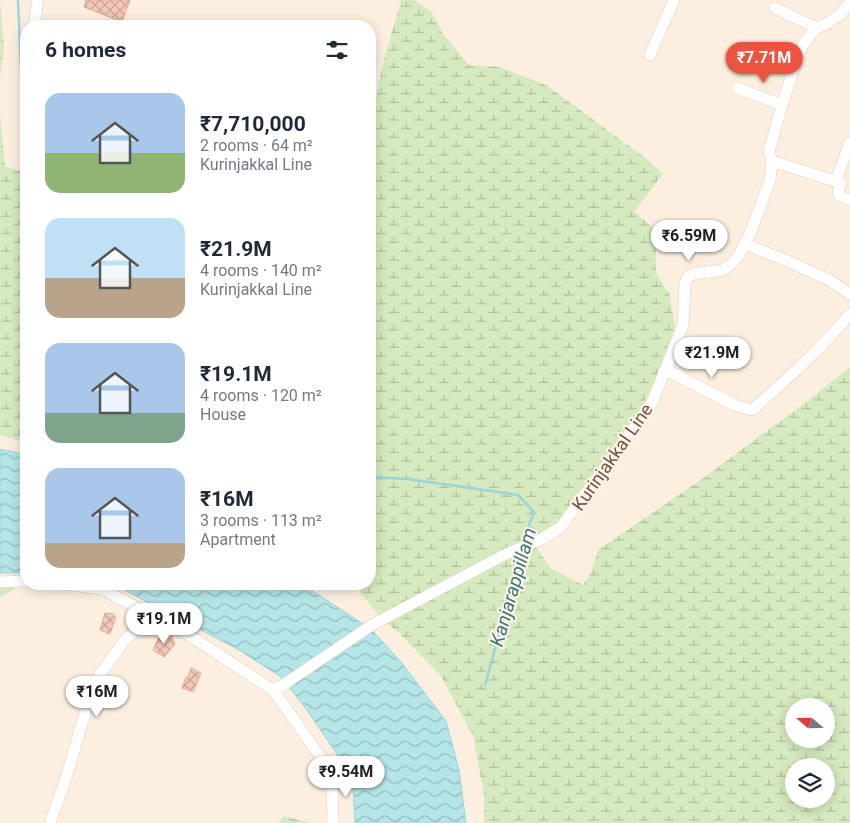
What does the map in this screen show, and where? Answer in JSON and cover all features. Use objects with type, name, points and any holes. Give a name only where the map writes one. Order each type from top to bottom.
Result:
[{"type":"street","points":[[35,20],[38,0]]},
{"type":"street","points":[[650,55],[674,0]]},
{"type":"street","name":"Kurinjakkal Line","points":[[278,687],[372,625],[562,527],[652,403],[683,326],[685,283],[688,278],[693,274],[723,270],[729,267],[739,255],[750,234],[770,180],[772,161],[769,151],[782,105],[803,46],[817,28],[841,14],[850,2]]},
{"type":"street","points":[[775,8],[817,28]]},
{"type":"street","points":[[737,88],[782,105]]},
{"type":"street","points":[[836,181],[850,142]]},
{"type":"street","points":[[772,161],[841,183],[838,193],[840,196],[850,200]]},
{"type":"street","points":[[745,244],[829,280],[850,294]]},
{"type":"street","points":[[665,369],[734,405],[752,410],[799,368],[850,314]]},
{"type":"street","points":[[0,582],[20,581]]},
{"type":"street","points":[[104,590],[187,634],[278,687],[332,773],[333,823]]},
{"type":"street","points":[[50,823],[67,775],[91,693],[99,676],[125,640],[152,616]]},
{"type":"green space","points":[[0,0],[4,48],[0,78]]},
{"type":"green space","points":[[401,0],[414,0],[431,11],[443,34],[469,65],[500,67],[546,85],[647,159],[663,174],[634,212],[656,230],[656,273],[670,295],[675,327],[642,409],[558,527],[531,539],[550,568],[583,585],[591,573],[598,550],[698,482],[850,367],[850,823],[484,823],[484,795],[473,736],[441,676],[401,635],[381,618],[358,590],[376,590],[376,98],[383,63]]},
{"type":"green space","points":[[0,112],[5,166],[20,171],[20,441],[0,435]]},
{"type":"green space","points":[[20,586],[0,597],[0,587]]},
{"type":"green space","points":[[284,816],[311,823],[278,823]]},
{"type":"water","points":[[0,449],[20,453],[20,573],[0,573]]},
{"type":"water","points":[[124,590],[311,590],[371,629],[401,662],[446,721],[459,770],[466,823],[355,823],[353,789],[335,751],[281,677],[239,650]]},
{"type":"building","points":[[86,0],[130,0],[123,20],[117,20],[84,7]]},
{"type":"building","points":[[105,613],[113,614],[116,617],[110,634],[100,630]]},
{"type":"building","points":[[170,633],[175,644],[164,657],[153,650],[159,637]]},
{"type":"building","points":[[191,668],[201,673],[193,692],[182,688]]},
{"type":"waterway","name":"Kanjarappillam","points":[[18,0],[20,47]]},
{"type":"waterway","name":"Kanjarappillam","points":[[376,477],[408,479],[518,495],[534,512],[525,541]]},
{"type":"waterway","name":"Kanjarappillam","points":[[485,685],[522,551]]}]
